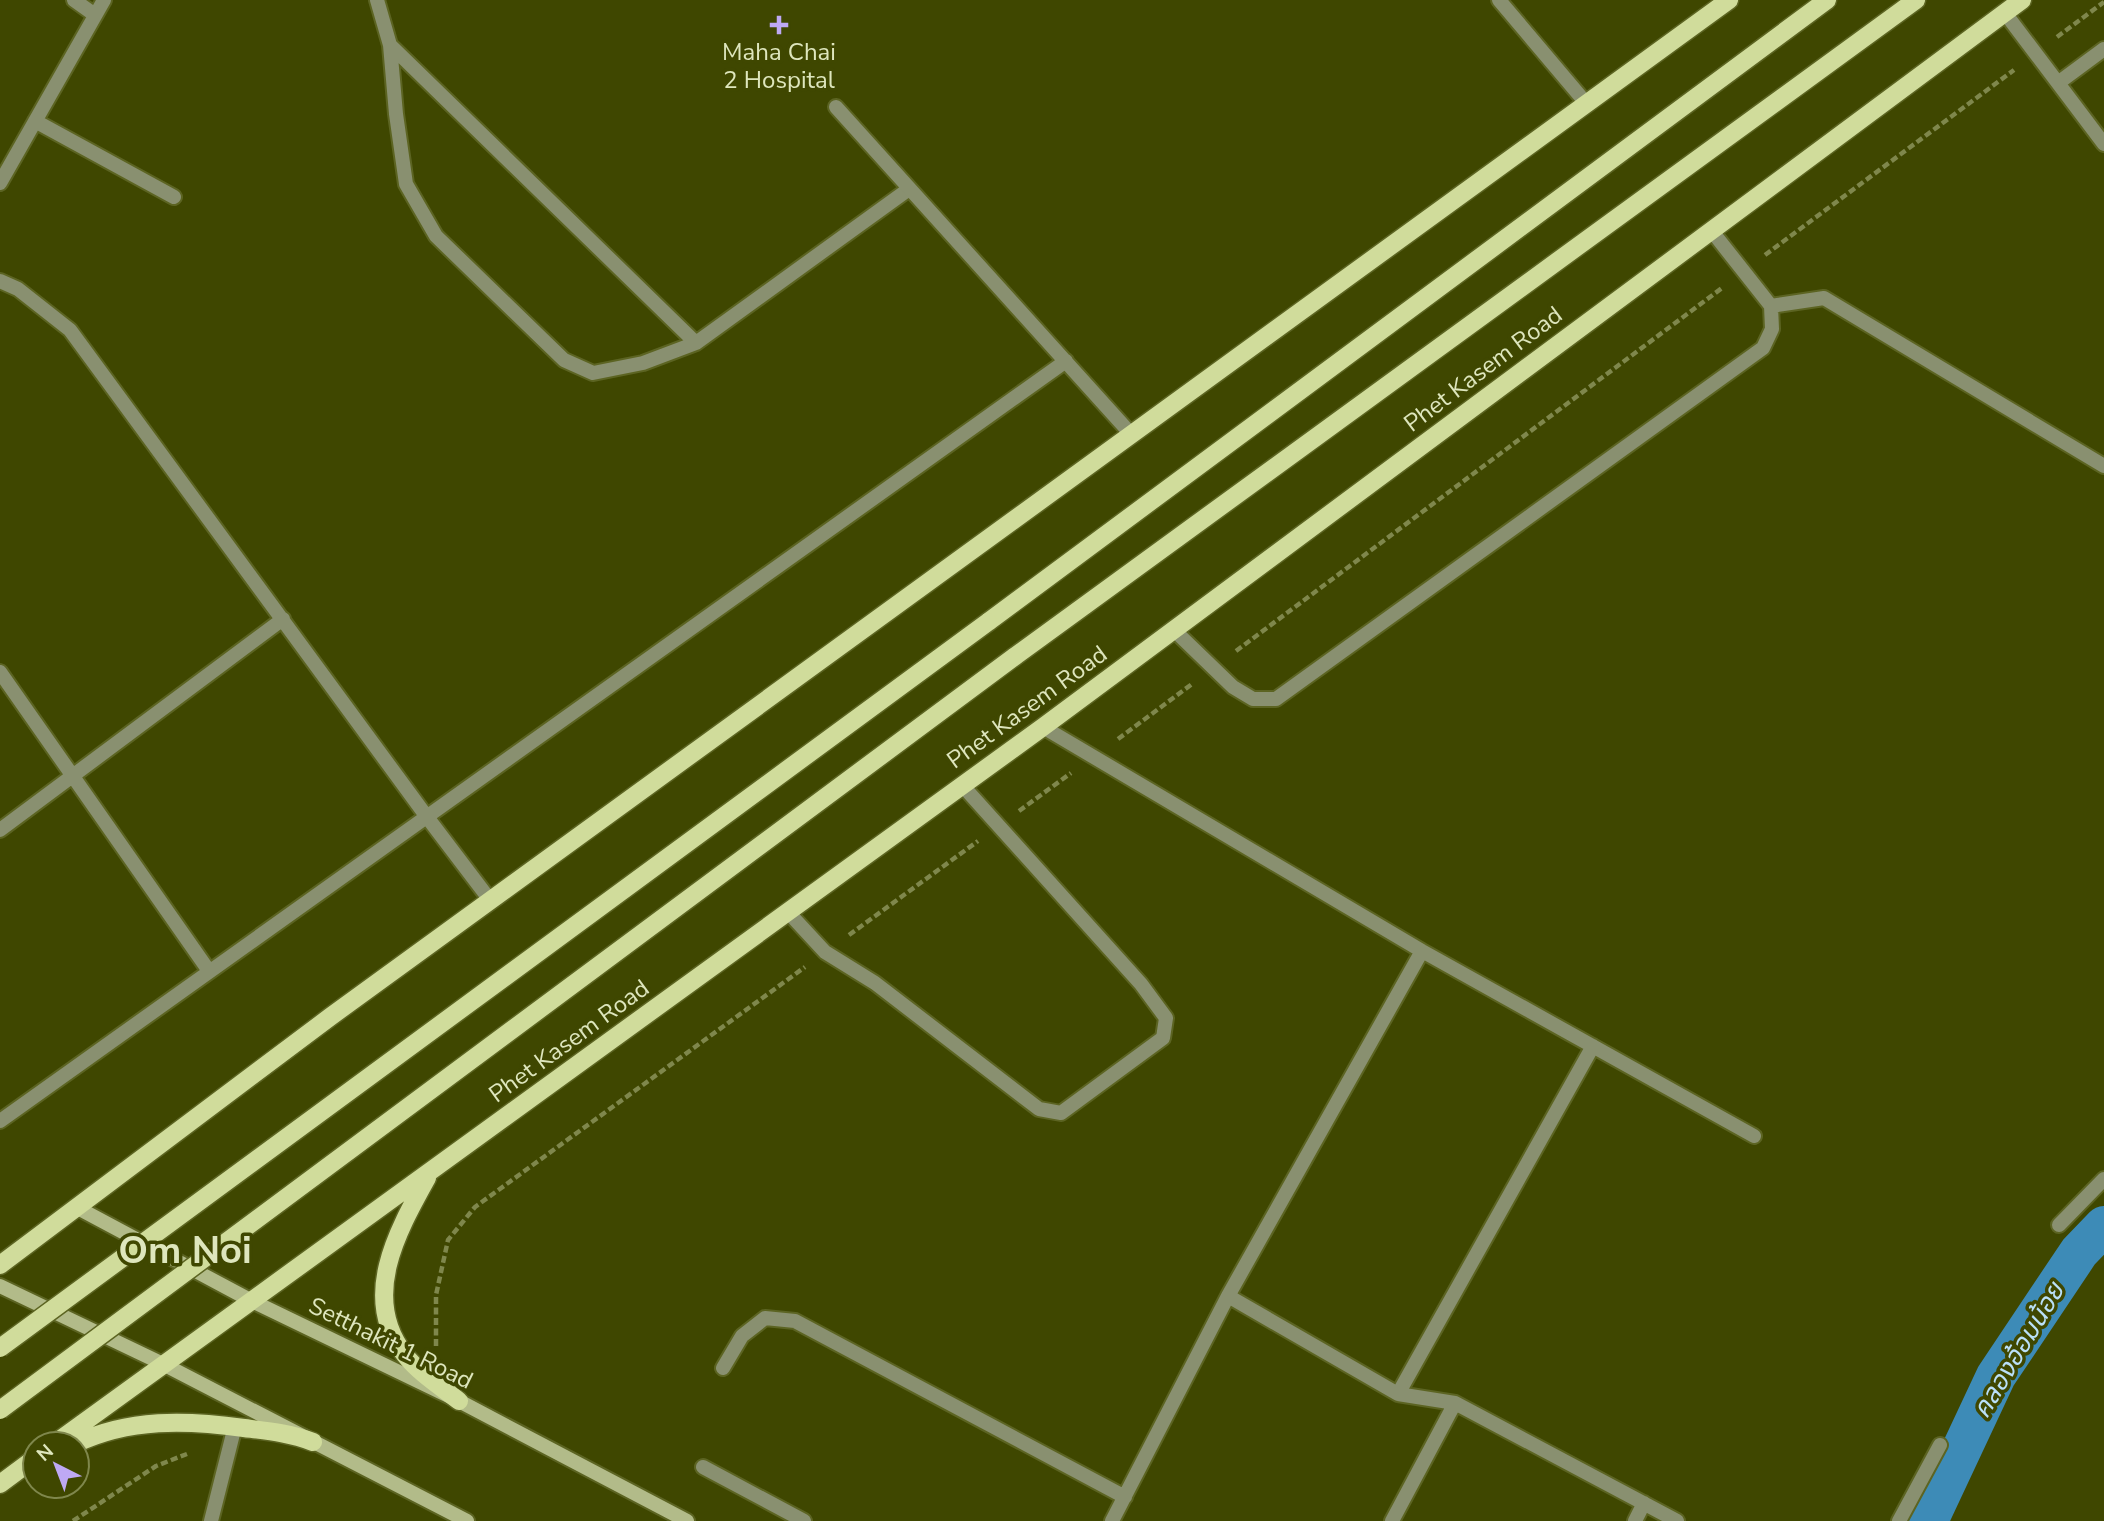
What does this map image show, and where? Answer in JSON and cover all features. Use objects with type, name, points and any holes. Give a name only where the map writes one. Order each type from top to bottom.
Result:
[{"type":"main road","points":[[0,1265],[330,1017],[1729,0]]},
{"type":"main road","points":[[0,1348],[988,622],[1826,0]]},
{"type":"main road","name":"Phet Kasem Road","points":[[0,1410],[1014,657],[1916,0]]},
{"type":"main road","name":"Phet Kasem Road","points":[[73,1430],[1043,727],[2022,0]]},
{"type":"main road","points":[[430,1172],[400,1227],[386,1268],[385,1318],[404,1355],[459,1401]]},
{"type":"main road","name":"Setthakit 1 Road","points":[[76,1207],[250,1300],[459,1401],[687,1521]]},
{"type":"main road","points":[[0,1286],[163,1364],[467,1521]]},
{"type":"main road","points":[[91,1439],[141,1424],[189,1421],[233,1434],[292,1434],[313,1442]]},
{"type":"main road","points":[[0,1484],[21,1470]]},
{"type":"street","points":[[74,0],[95,15]]},
{"type":"street","points":[[0,183],[104,0]]},
{"type":"street","points":[[377,0],[390,45],[406,184],[436,236],[564,360],[593,373],[643,363],[696,343],[909,189]]},
{"type":"street","points":[[1499,0],[1587,103]]},
{"type":"street","points":[[2005,13],[2104,144]]},
{"type":"street","points":[[390,45],[696,343]]},
{"type":"street","points":[[2058,83],[2104,49]]},
{"type":"street","points":[[836,107],[1131,434]]},
{"type":"street","points":[[35,121],[174,197]]},
{"type":"street","points":[[1174,630],[1233,687],[1252,699],[1276,699],[1763,348],[1772,329],[1771,306],[1711,230]]},
{"type":"street","points":[[0,281],[18,289],[70,331],[490,900]]},
{"type":"street","points":[[1771,306],[1824,298],[2104,466]]},
{"type":"street","points":[[2,1116],[1066,361]]},
{"type":"street","points":[[0,831],[283,619]]},
{"type":"street","points":[[0,672],[208,971]]},
{"type":"street","points":[[1043,727],[1422,951],[1754,1136]]},
{"type":"street","points":[[789,912],[825,952],[875,983],[1039,1109],[1060,1113],[1163,1038],[1166,1018],[1141,984],[962,785]]},
{"type":"street","points":[[1112,1521],[1227,1296],[1422,951]]},
{"type":"street","points":[[1398,1394],[1593,1046]]},
{"type":"street","points":[[2059,1225],[2104,1179]]},
{"type":"street","points":[[1227,1296],[1398,1394],[1455,1403],[1677,1521]]},
{"type":"street","points":[[723,1368],[742,1336],[765,1318],[795,1321],[1125,1497]]},
{"type":"street","points":[[1392,1521],[1455,1403]]},
{"type":"street","points":[[211,1521],[233,1434]]},
{"type":"street","points":[[1899,1521],[1940,1445]]},
{"type":"street","points":[[702,1467],[804,1521]]},
{"type":"street","points":[[1635,1521],[1644,1503]]},
{"type":"path","points":[[436,1350],[436,1295],[448,1240],[475,1207],[1094,757],[2104,2]]},
{"type":"path","points":[[73,1521],[156,1466],[233,1434]]},
{"type":"waterway","name":"คลองอ้อมน้อย","points":[[1928,1521],[1996,1376],[2079,1252],[2104,1226]]},
{"type":"place","name":"Maha Chai 2 Hospital","points":[[779,25]]},
{"type":"district","name":"Om Noi","points":[[185,1250]]}]
